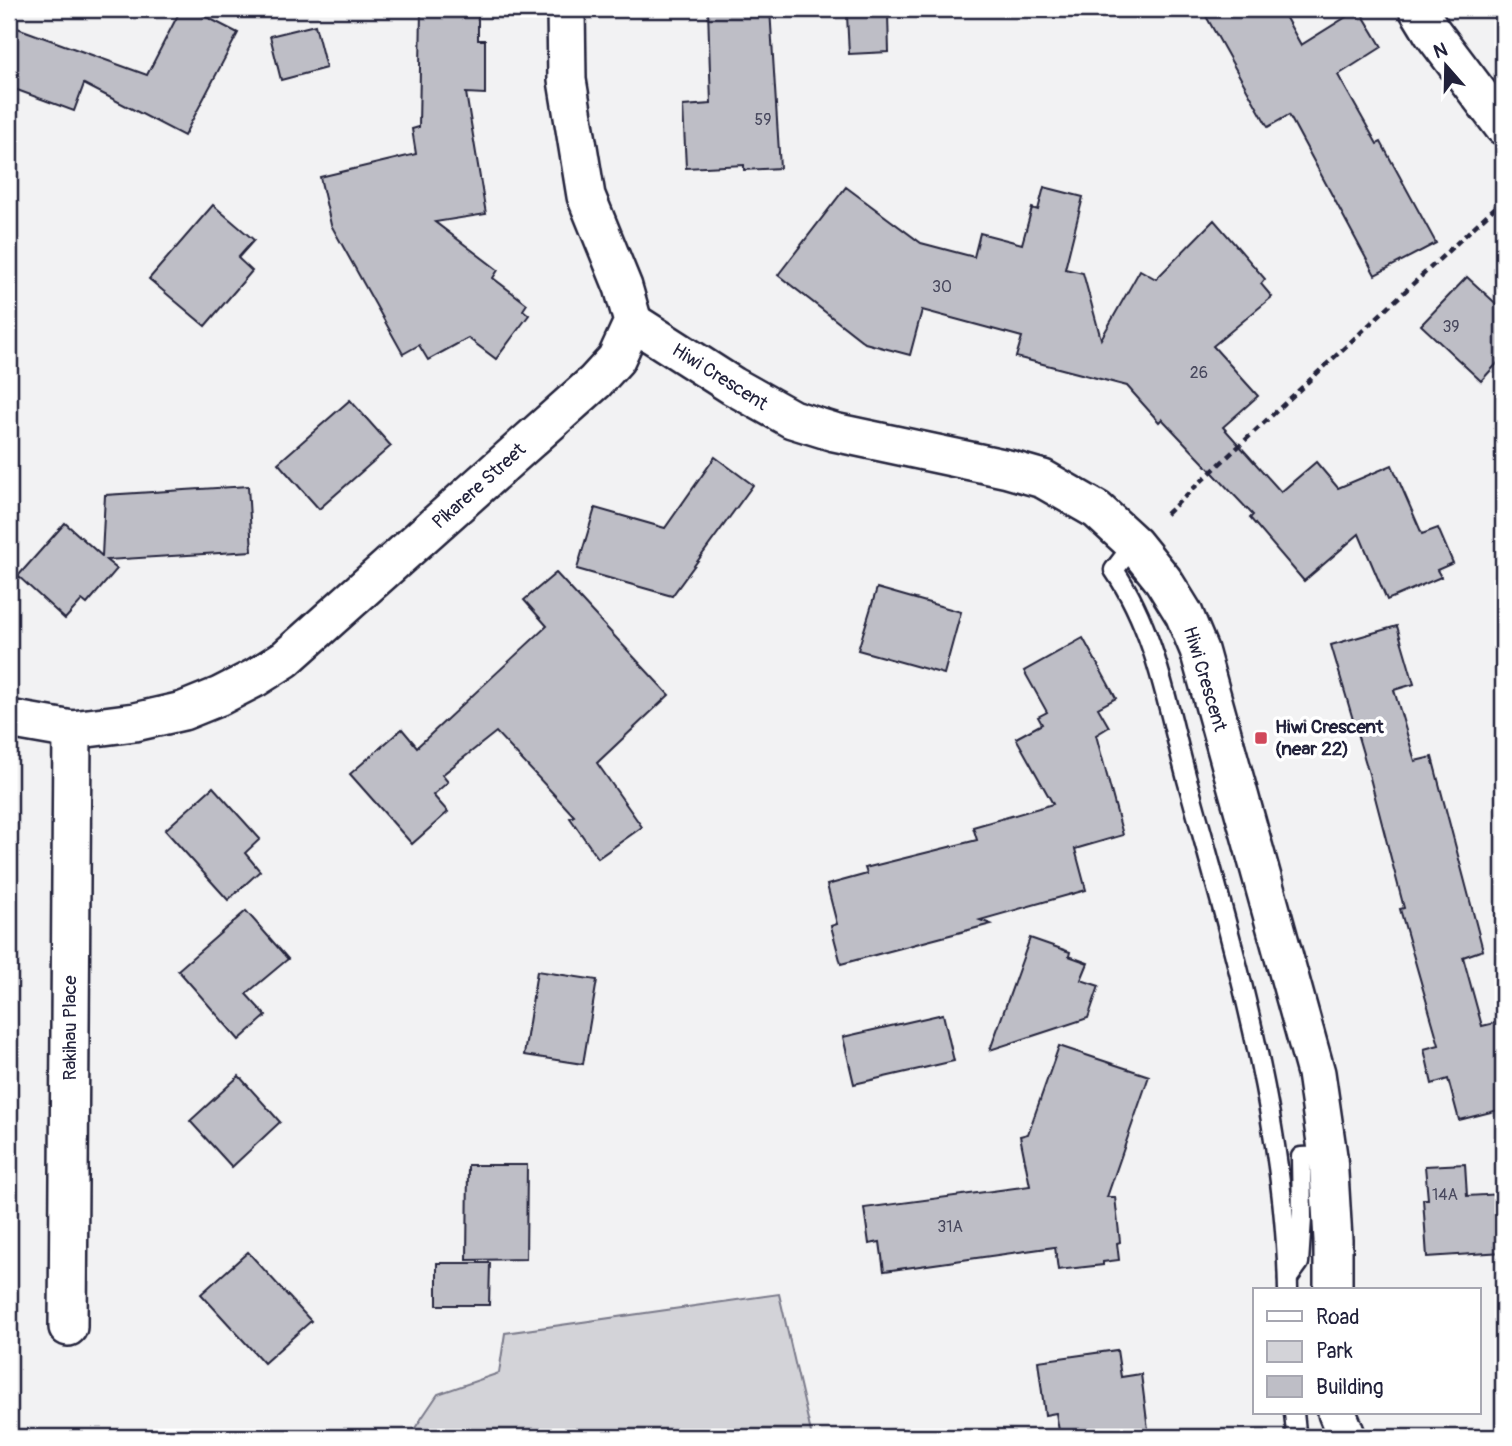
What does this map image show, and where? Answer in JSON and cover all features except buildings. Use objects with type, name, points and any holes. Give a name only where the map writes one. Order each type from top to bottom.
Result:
[{"type":"street","points":[[565,9],[567,80],[586,197],[624,287],[633,322]]},
{"type":"street","points":[[1418,9],[1432,32],[1503,126]]},
{"type":"street","name":"Hiwi Crescent","points":[[633,322],[733,386],[792,419],[834,432],[1008,469],[1043,480],[1097,510],[1134,544],[1163,580],[1199,650],[1316,1073],[1328,1156],[1333,1288]]},
{"type":"street","name":"Pikarere Street","points":[[9,719],[72,730],[135,722],[183,711],[220,696],[285,659],[595,382],[616,359],[633,322]]},
{"type":"street","name":"Rakihau Place","points":[[68,1327],[72,730]]},
{"type":"street","points":[[1337,1414],[1347,1437]]},
{"type":"lane","points":[[1134,544],[1114,570],[1140,615],[1163,685],[1264,1073],[1288,1284]]},
{"type":"lane","points":[[1288,1284],[1299,1263],[1302,1219],[1301,1157],[1328,1156]]},
{"type":"lane","points":[[1294,1414],[1296,1432],[1300,1437]]},
{"type":"path","points":[[1166,514],[1503,200]]},
{"type":"green space","points":[[779,1294],[812,1437],[409,1437],[438,1394],[499,1373],[505,1333]]},
{"type":"place","name":"Hiwi Crescent (near 22)","points":[[1261,738]]}]
